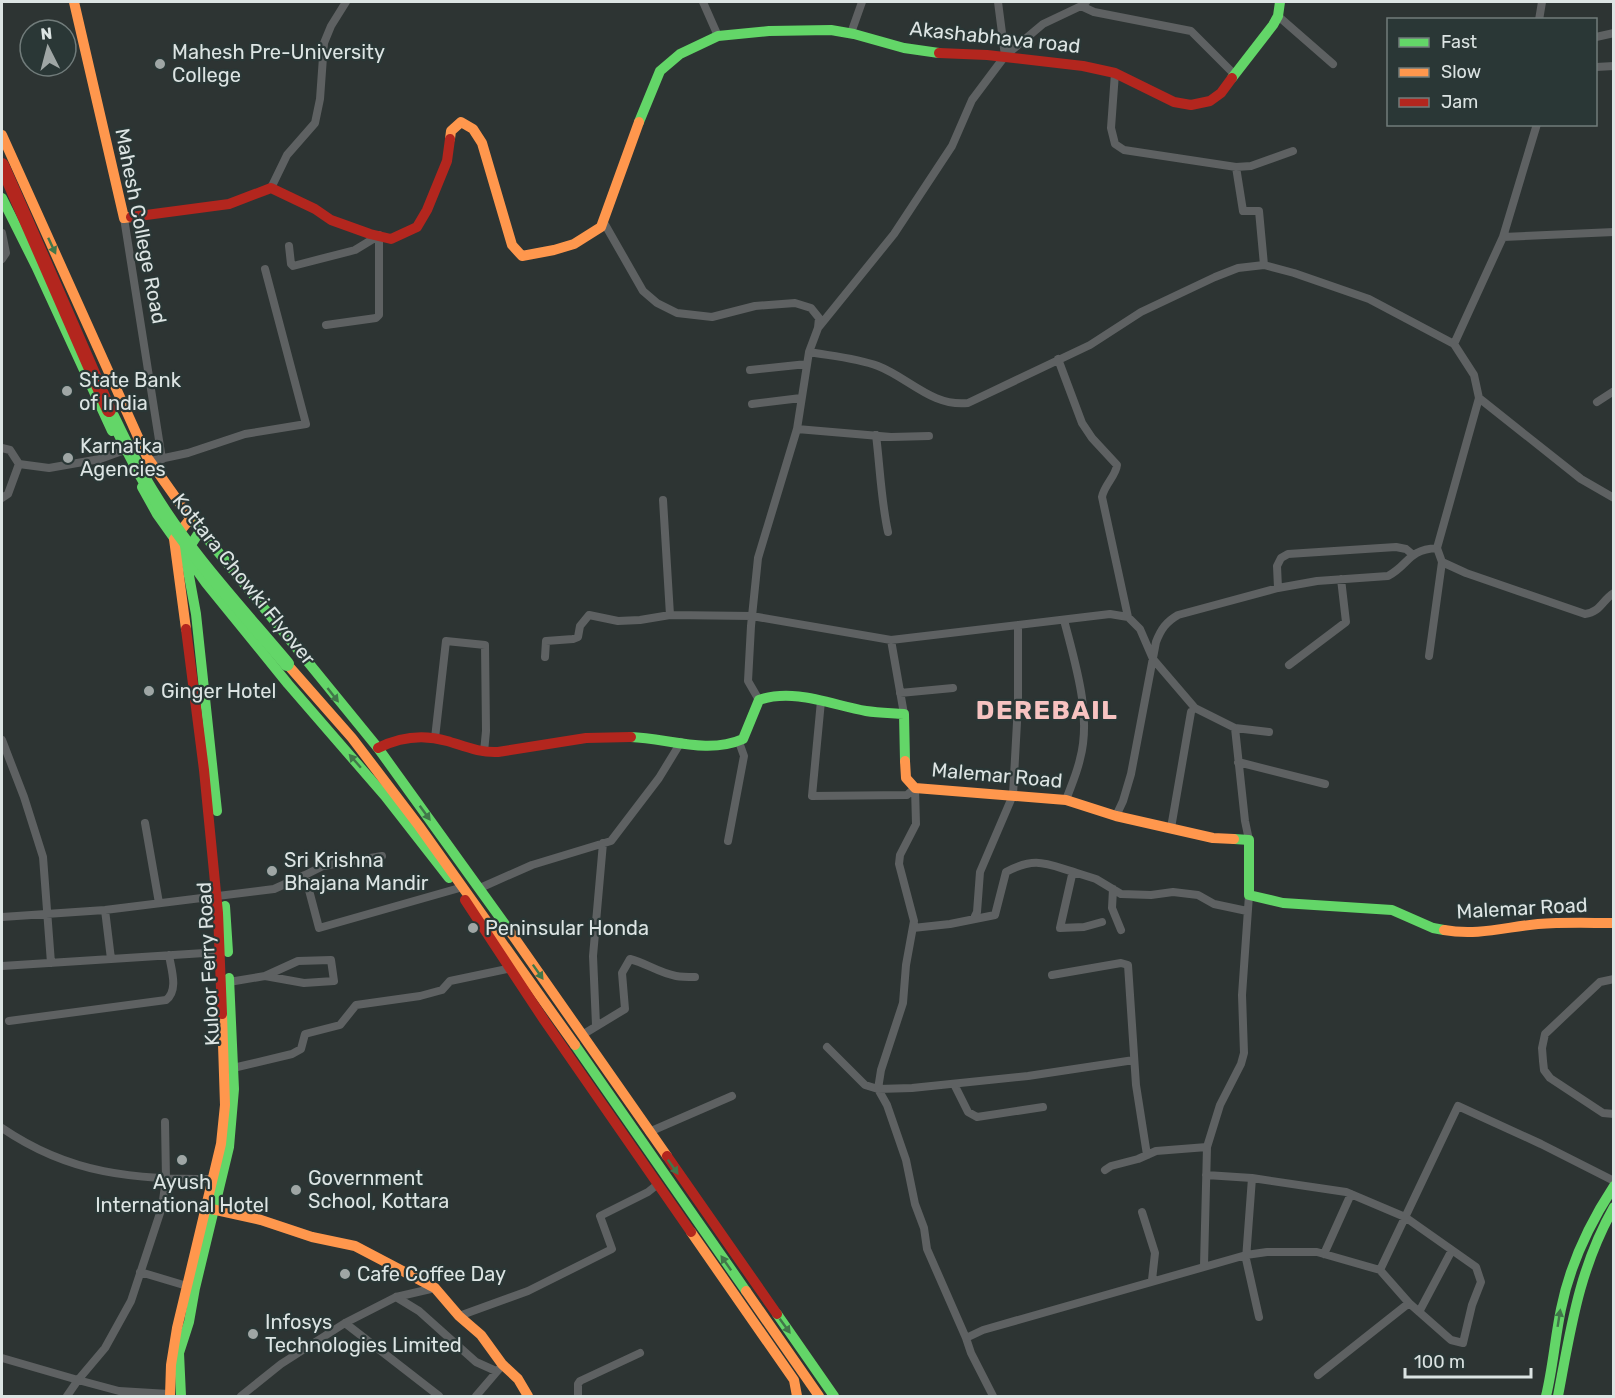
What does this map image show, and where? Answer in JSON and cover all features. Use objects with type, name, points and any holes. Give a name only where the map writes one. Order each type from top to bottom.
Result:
[{"type":"main road","name":"Mahesh College Road","points":[[74,2],[124,218]]},
{"type":"main road","name":"Akashabhava road","points":[[271,188],[315,209],[331,220],[391,239],[417,227],[427,210],[447,161],[451,131],[461,122],[473,129],[482,143],[512,245],[522,256],[575,245],[590,237],[601,227],[630,142],[660,71],[680,54],[718,36],[769,31],[831,30],[851,33],[904,48],[951,55],[1005,56],[1072,64],[1115,73],[1174,102],[1191,105],[1210,101],[1216,97],[1278,16],[1280,2]]},
{"type":"main road","points":[[2,135],[16,171],[156,460],[190,519],[378,748],[480,888],[834,1396]]},
{"type":"main road","name":"Kottara Chowki Flyover","points":[[2,165],[121,436],[151,492],[201,562],[387,782],[460,888]]},
{"type":"main road","points":[[124,218],[230,204],[271,188]]},
{"type":"main road","points":[[2,198],[6,230],[36,266],[82,371],[152,506],[184,554],[288,684],[385,796],[460,888],[658,1184],[794,1380],[797,1396]]},
{"type":"main road","points":[[174,539],[190,519]]},
{"type":"main road","points":[[184,554],[200,531]]},
{"type":"main road","name":"Kuloor Ferry Road","points":[[174,539],[220,895],[228,928],[234,1089],[230,1147],[217,1179]]},
{"type":"main road","name":"Kuloor Ferry Road","points":[[173,1396],[179,1353],[189,1322],[217,1179],[225,1105],[220,895],[196,614],[184,554]]},
{"type":"main road","points":[[378,748],[394,740],[435,738],[484,752],[514,750],[585,738],[632,737],[710,746],[729,745],[743,739],[754,708],[759,700],[768,696],[786,696],[868,711],[904,714]]},
{"type":"main road","name":"Malemar Road","points":[[904,714],[906,778],[915,788],[1066,800],[1116,816],[1213,838],[1249,840]]},
{"type":"main road","points":[[1249,840],[1249,895]]},
{"type":"main road","name":"Malemar Road","points":[[1249,895],[1283,903],[1392,910],[1433,928],[1459,933],[1487,932],[1538,924],[1614,923]]},
{"type":"main road","points":[[514,967],[819,1396]]},
{"type":"main road","points":[[1546,1396],[1561,1308],[1582,1240],[1614,1186]]},
{"type":"main road","points":[[1558,1396],[1578,1286],[1598,1232],[1614,1207]]},
{"type":"main road","points":[[210,1209],[261,1220],[312,1237],[355,1245],[435,1288],[459,1316],[481,1335],[499,1368],[518,1379],[528,1396]]},
{"type":"main road","name":"Kuloor Ferry Road","points":[[173,1396],[177,1328],[210,1209]]},
{"type":"street","points":[[271,188],[287,155],[315,123],[320,99],[324,43],[331,26],[346,2]]},
{"type":"street","points":[[703,2],[718,36]]},
{"type":"street","points":[[851,33],[862,2]]},
{"type":"street","points":[[998,2],[1005,56]]},
{"type":"street","points":[[1539,18],[1542,2]]},
{"type":"street","points":[[759,700],[748,681],[758,558],[797,429],[809,352],[818,328],[894,234],[952,146],[972,100],[1005,56],[1043,24],[1083,4],[1094,12],[1191,31],[1234,74]]},
{"type":"street","points":[[1278,16],[1333,64]]},
{"type":"street","points":[[1597,37],[1614,33]]},
{"type":"street","points":[[1597,67],[1614,66]]},
{"type":"street","points":[[1115,73],[1111,128],[1115,144],[1124,150],[1236,167],[1251,166],[1293,151]]},
{"type":"street","points":[[1454,344],[1503,237],[1536,126]]},
{"type":"street","points":[[1236,167],[1243,211],[1256,210],[1259,213],[1264,265]]},
{"type":"street","name":"Mahesh College Road","points":[[124,218],[156,460]]},
{"type":"street","points":[[603,221],[643,291],[657,303],[677,313],[712,317],[755,306],[795,303],[811,308],[817,313],[818,328]]},
{"type":"street","points":[[2,259],[6,253],[6,230]]},
{"type":"street","points":[[1503,237],[1614,232]]},
{"type":"street","points":[[289,246],[293,266],[355,250],[379,235]]},
{"type":"street","points":[[326,325],[376,318],[379,315],[379,235]]},
{"type":"street","points":[[809,352],[877,366],[945,402],[968,403],[1090,345],[1141,312],[1238,268],[1264,265],[1369,299],[1454,344],[1474,375],[1479,398],[1437,548],[1442,562],[1429,656]]},
{"type":"street","points":[[156,460],[188,453],[245,434],[306,424],[265,269]]},
{"type":"street","points":[[1058,360],[1082,423],[1092,438],[1117,465],[1117,469],[1103,490],[1102,497],[1128,617],[1140,629],[1153,659],[1195,708],[1235,728],[1269,732]]},
{"type":"street","points":[[750,370],[807,364]]},
{"type":"street","points":[[1597,402],[1614,391]]},
{"type":"street","points":[[752,404],[801,398]]},
{"type":"street","points":[[1479,398],[1581,479],[1614,498]]},
{"type":"street","points":[[797,429],[876,435],[929,435]]},
{"type":"street","points":[[876,435],[883,507],[888,532]]},
{"type":"street","points":[[2,448],[6,447],[10,450],[19,464],[49,468],[100,459],[122,451]]},
{"type":"street","points":[[2,498],[8,494],[19,464]]},
{"type":"street","points":[[663,500],[670,615]]},
{"type":"street","points":[[1278,588],[1277,566],[1281,558],[1288,554],[1395,547],[1406,549],[1412,554]]},
{"type":"street","points":[[1116,816],[1131,774],[1161,629],[1169,621],[1178,615],[1278,588],[1317,581],[1388,576],[1398,571],[1412,554],[1425,549],[1437,548]]},
{"type":"street","points":[[1442,562],[1466,573],[1585,615],[1601,608],[1610,594],[1614,593]]},
{"type":"street","points":[[1289,665],[1346,622],[1341,579]]},
{"type":"street","points":[[545,657],[546,641],[578,637],[580,626],[589,615],[618,621],[670,615],[752,616],[891,640],[1110,614],[1128,617]]},
{"type":"street","points":[[1064,620],[1082,696],[1083,729],[1081,758],[1066,800]]},
{"type":"street","points":[[975,916],[980,872],[1013,795],[1018,704],[1018,625]]},
{"type":"street","points":[[891,640],[904,714]]},
{"type":"street","points":[[435,738],[446,641],[485,645],[486,731],[484,752]]},
{"type":"street","points":[[900,693],[953,688]]},
{"type":"street","points":[[821,701],[812,796],[907,795],[915,788]]},
{"type":"street","points":[[1171,828],[1191,712]]},
{"type":"street","points":[[1235,728],[1249,840]]},
{"type":"street","points":[[2,740],[24,797],[43,857],[51,963]]},
{"type":"street","points":[[480,888],[532,865],[611,841],[659,778],[681,742]]},
{"type":"street","points":[[728,841],[744,756],[739,742]]},
{"type":"street","points":[[1238,762],[1325,784]]},
{"type":"street","points":[[915,788],[916,824],[900,855],[899,864],[914,921],[903,1003],[880,1070],[878,1089],[887,1105],[906,1160],[915,1204],[924,1228],[927,1249],[971,1353],[993,1396]]},
{"type":"street","points":[[145,823],[159,903]]},
{"type":"street","points":[[596,1025],[593,956],[603,843]]},
{"type":"street","points":[[2,917],[105,910],[274,889],[323,866],[382,855]]},
{"type":"street","points":[[913,928],[950,924],[995,915],[1006,872],[1036,861],[1096,879],[1121,894],[1151,896],[1173,892],[1198,895],[1214,904],[1247,911]]},
{"type":"street","points":[[1077,873],[1071,875],[1060,928],[1084,927],[1102,922]]},
{"type":"street","points":[[305,875],[318,928],[460,888]]},
{"type":"street","points":[[1113,889],[1112,908],[1120,930]]},
{"type":"street","points":[[1204,1265],[1207,1147],[1220,1105],[1243,1058],[1242,995],[1249,895]]},
{"type":"street","points":[[105,910],[111,959]]},
{"type":"street","points":[[2,966],[220,952]]},
{"type":"street","points":[[9,1021],[166,1000],[172,996],[174,990],[169,955]]},
{"type":"street","points":[[582,1035],[625,1009],[622,973],[630,959],[646,963],[656,970],[677,977],[695,977]]},
{"type":"street","points":[[229,982],[265,976],[298,961],[331,960],[334,981],[304,983],[265,976]]},
{"type":"street","points":[[1052,975],[1121,963],[1128,965],[1134,1060],[1147,1155]]},
{"type":"street","points":[[233,1068],[292,1054],[301,1049],[305,1034],[340,1025],[356,1005],[420,996],[442,990],[450,981],[514,967]]},
{"type":"street","points":[[1614,979],[1600,982],[1545,1034],[1542,1048],[1544,1070],[1550,1078],[1603,1113],[1614,1114]]},
{"type":"street","points":[[827,1047],[865,1085],[878,1089],[912,1089],[1028,1076],[1134,1060]]},
{"type":"street","points":[[954,1084],[968,1112],[977,1117],[1043,1107]]},
{"type":"street","points":[[650,1132],[732,1096]]},
{"type":"street","points":[[1380,1270],[1458,1106],[1614,1181]]},
{"type":"street","points":[[67,1396],[105,1348],[131,1301],[162,1207],[166,1179],[165,1122]]},
{"type":"street","points":[[2,1128],[28,1145],[69,1164],[117,1174],[166,1179],[217,1179]]},
{"type":"street","points":[[1105,1170],[1156,1151],[1207,1147]]},
{"type":"street","points":[[966,1338],[983,1330],[1204,1265],[1246,1255],[1317,1252],[1380,1270],[1419,1312],[1451,1340],[1463,1343],[1472,1305],[1481,1282],[1476,1267],[1405,1216],[1351,1194],[1252,1178],[1206,1175]]},
{"type":"street","points":[[1252,1178],[1246,1255],[1259,1317]]},
{"type":"street","points":[[459,1316],[528,1291],[612,1249],[600,1216],[648,1192],[658,1184]]},
{"type":"street","points":[[1324,1254],[1351,1194]]},
{"type":"street","points":[[1142,1212],[1155,1253],[1152,1280]]},
{"type":"street","points":[[1419,1312],[1452,1251]]},
{"type":"street","points":[[140,1272],[188,1286]]},
{"type":"street","points":[[245,1395],[281,1364],[345,1323],[396,1297],[435,1288]]},
{"type":"street","points":[[396,1297],[419,1311],[476,1362],[499,1368],[476,1396]]},
{"type":"street","points":[[1318,1375],[1409,1303]]},
{"type":"street","points":[[345,1323],[439,1396]]},
{"type":"street","points":[[578,1396],[580,1381],[640,1353]]},
{"type":"street","points":[[2,1358],[119,1394],[173,1396]]},
{"type":"traffic: fast","points":[[1232,78],[1273,25],[1278,16],[1280,2]]},
{"type":"traffic: fast","points":[[639,122],[660,71],[680,54],[718,36],[769,31],[831,30],[904,48],[939,53]]},
{"type":"traffic: fast","points":[[2,198],[112,431]]},
{"type":"traffic: fast","points":[[109,410],[151,491],[182,537],[287,664]]},
{"type":"traffic: fast","points":[[142,487],[157,514],[206,583],[288,684],[385,796],[449,878]]},
{"type":"traffic: fast","points":[[188,515],[378,748],[509,930]]},
{"type":"traffic: fast","points":[[200,531],[185,554],[196,614],[217,811]]},
{"type":"traffic: fast","points":[[631,737],[701,746],[729,744],[743,739],[759,700],[772,697],[799,697],[866,711],[904,714],[905,761]]},
{"type":"traffic: fast","points":[[1234,839],[1249,840],[1249,895],[1283,903],[1392,910],[1433,928],[1444,930]]},
{"type":"traffic: fast","points":[[225,906],[228,952]]},
{"type":"traffic: fast","points":[[181,1396],[179,1353],[189,1322],[229,1147],[234,1089],[229,978]]},
{"type":"traffic: fast","points":[[575,1045],[746,1291]]},
{"type":"traffic: fast","points":[[1546,1396],[1561,1309],[1575,1260],[1596,1215],[1614,1186]]},
{"type":"traffic: fast","points":[[1558,1396],[1572,1322],[1584,1276],[1592,1253],[1614,1207]]},
{"type":"traffic: fast","points":[[777,1314],[834,1396]]},
{"type":"traffic: slow","points":[[74,2],[124,218],[131,217]]},
{"type":"traffic: slow","points":[[450,139],[451,131],[461,122],[473,129],[482,143],[512,245],[522,256],[574,244],[601,227],[639,122]]},
{"type":"traffic: slow","points":[[2,135],[147,457],[188,515]]},
{"type":"traffic: slow","points":[[186,629],[174,539],[190,519]]},
{"type":"traffic: slow","points":[[287,664],[352,738],[419,826],[575,1045]]},
{"type":"traffic: slow","points":[[905,761],[906,778],[915,788],[1066,800],[1116,816],[1213,838],[1234,839]]},
{"type":"traffic: slow","points":[[1444,930],[1468,932],[1547,923],[1614,923]]},
{"type":"traffic: slow","points":[[509,930],[667,1156]]},
{"type":"traffic: slow","points":[[170,1396],[171,1365],[177,1328],[221,1144],[225,1105],[222,1014]]},
{"type":"traffic: slow","points":[[207,1208],[261,1220],[312,1237],[355,1246],[435,1288],[459,1316],[481,1335],[502,1364],[518,1379],[528,1396]]},
{"type":"traffic: slow","points":[[691,1232],[794,1380],[797,1396]]},
{"type":"traffic: slow","points":[[746,1291],[819,1396]]},
{"type":"traffic: jam","points":[[939,53],[987,55],[1083,66],[1115,73],[1174,102],[1191,105],[1210,101],[1221,93],[1232,78]]},
{"type":"traffic: jam","points":[[131,217],[229,204],[271,188],[315,209],[331,220],[391,239],[417,227],[427,210],[447,161],[450,139]]},
{"type":"traffic: jam","points":[[2,165],[109,410]]},
{"type":"traffic: jam","points":[[186,629],[204,770],[218,913],[222,1014]]},
{"type":"traffic: jam","points":[[378,748],[395,741],[420,737],[438,739],[478,750],[498,752],[586,738],[631,737]]},
{"type":"traffic: jam","points":[[465,900],[544,1020],[691,1232]]},
{"type":"traffic: jam","points":[[667,1156],[777,1314]]},
{"type":"place","name":"Mahesh Pre-University College","points":[[160,64]]},
{"type":"place","name":"State Bank of India","points":[[67,391]]},
{"type":"place","name":"Karnatka Agencies","points":[[68,458]]},
{"type":"place","name":"Ginger Hotel","points":[[149,691]]},
{"type":"place","name":"Sri Krishna Bhajana Mandir","points":[[272,871]]},
{"type":"place","name":"Peninsular Honda","points":[[473,928]]},
{"type":"place","name":"Ayush International Hotel","points":[[182,1160]]},
{"type":"place","name":"Government School, Kottara","points":[[296,1190]]},
{"type":"place","name":"Cafe Coffee Day","points":[[345,1274]]},
{"type":"place","name":"Infosys Technologies Limited","points":[[253,1334]]},
{"type":"district","name":"DEREBAIL","points":[[1047,710]]}]
